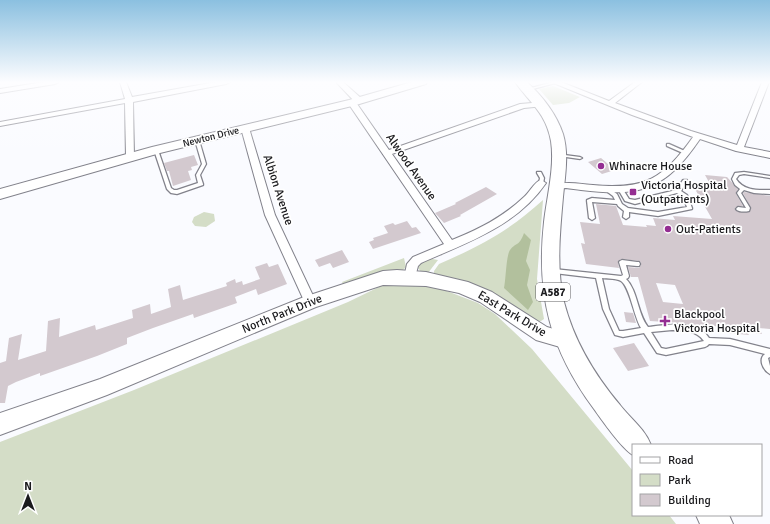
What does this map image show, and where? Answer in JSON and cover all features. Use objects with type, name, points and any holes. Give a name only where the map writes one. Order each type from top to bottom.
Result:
[{"type":"main road","name":"Newton Drive","points":[[0,194],[156,150],[336,106]]},
{"type":"main road","name":"A587","points":[[543,106],[549,117],[556,135],[559,155],[549,179]]},
{"type":"main road","name":"East Park Drive","points":[[549,179],[554,300],[567,341],[585,376],[597,394],[638,444]]},
{"type":"main road","name":"North Park Drive","points":[[0,424],[100,388],[310,302],[369,281],[383,278],[410,278]]},
{"type":"main road","name":"East Park Drive","points":[[410,278],[441,282],[462,287],[486,297],[542,334],[567,341]]},
{"type":"main road","points":[[711,516],[719,524]]},
{"type":"street","points":[[0,124],[91,106]]},
{"type":"street","points":[[129,106],[130,158]]},
{"type":"street","name":"Alwood Avenue","points":[[358,106],[387,153],[450,245]]},
{"type":"street","points":[[387,153],[522,106]]},
{"type":"street","points":[[620,106],[698,136],[740,149],[770,155]]},
{"type":"street","points":[[740,149],[757,106]]},
{"type":"street","name":"Albion Avenue","points":[[245,128],[270,215],[310,302]]},
{"type":"street","points":[[410,278],[413,264],[416,260],[490,227],[509,215],[549,179],[563,185],[607,189],[620,189],[644,185],[659,179],[670,170],[698,136]]},
{"type":"lane","points":[[156,150],[168,189],[173,192],[177,192],[201,184],[198,175],[204,164],[197,140]]},
{"type":"lane","points":[[668,145],[685,152]]},
{"type":"lane","points":[[559,155],[580,158]]},
{"type":"lane","points":[[770,177],[760,173],[744,173],[737,174],[734,179],[736,183],[744,188],[770,192]]},
{"type":"lane","points":[[620,189],[627,200],[635,202],[678,191],[685,181]]},
{"type":"lane","points":[[738,209],[747,210],[748,208],[739,193],[744,188]]},
{"type":"lane","points":[[607,189],[615,195],[618,202],[627,210],[658,214],[690,208],[685,196],[678,191]]},
{"type":"lane","points":[[592,218],[589,201],[618,202]]},
{"type":"lane","points":[[626,217],[627,210]]},
{"type":"lane","points":[[621,278],[626,276],[622,262],[637,264]]},
{"type":"lane","points":[[552,270],[621,278],[629,285],[639,322],[646,330],[656,348],[662,352],[705,344],[707,342],[730,342],[770,353],[766,357],[766,366],[770,370]]},
{"type":"lane","points":[[598,275],[606,309],[617,333],[623,334],[672,327],[688,328],[701,332],[707,342]]},
{"type":"green space","points":[[543,200],[537,279],[544,319],[541,321],[534,321],[484,290],[458,279],[434,275],[434,271],[439,264],[494,237],[518,221]]},
{"type":"green space","points":[[204,212],[214,214],[215,221],[206,227],[195,226],[192,222],[194,217]]},
{"type":"green space","points":[[524,233],[531,240],[526,261],[530,270],[527,285],[533,302],[528,310],[504,288],[510,250],[521,240]]},
{"type":"green space","points":[[404,258],[406,267],[402,271],[343,284],[342,282]]},
{"type":"green space","points":[[427,258],[438,260],[428,273],[421,272],[418,268],[419,263]]},
{"type":"green space","points":[[399,284],[439,288],[478,303],[495,314],[532,349],[632,470],[632,516],[670,516],[676,524],[0,524],[0,442],[134,390],[348,302],[381,286]]},
{"type":"building","points":[[194,155],[198,165],[191,167],[192,170],[188,171],[191,180],[173,186],[169,171],[167,171],[164,163]]},
{"type":"building","name":"Whinacre House","points":[[601,158],[615,170],[602,174],[588,162]]},
{"type":"building","points":[[705,175],[727,177],[738,189],[736,194],[743,206],[738,206],[735,208],[738,212],[749,212],[751,208],[743,193],[744,192],[770,196],[770,329],[759,328],[762,334],[747,332],[749,335],[729,333],[727,328],[708,325],[709,328],[681,323],[650,321],[638,277],[631,277],[628,267],[639,268],[641,265],[640,261],[621,259],[618,262],[619,268],[586,264],[581,243],[585,244],[580,222],[600,224],[596,204],[616,206],[623,225],[647,227],[646,225],[656,226],[653,218],[675,220],[673,216],[712,219],[691,182],[710,184]],"holes":[[[656,283],[675,285],[683,304],[663,302]]]},
{"type":"building","points":[[486,187],[497,194],[460,215],[461,216],[444,223],[435,213],[456,204],[455,203]]},
{"type":"building","points":[[407,221],[412,228],[416,227],[421,233],[373,249],[369,242],[374,240],[373,238],[388,233],[384,226],[393,223],[395,225]]},
{"type":"building","points":[[342,250],[349,262],[333,268],[330,263],[319,267],[315,260]]},
{"type":"building","points":[[267,263],[269,267],[278,264],[287,284],[258,295],[256,289],[235,297],[237,303],[194,318],[193,314],[153,328],[127,338],[127,344],[97,356],[40,376],[40,373],[16,382],[8,386],[5,403],[0,403],[0,363],[6,361],[9,338],[22,334],[18,360],[46,351],[48,321],[60,318],[59,337],[95,325],[96,330],[133,318],[132,310],[150,304],[151,314],[171,307],[168,289],[180,285],[183,300],[227,286],[226,283],[235,279],[236,283],[242,281],[243,285],[260,279],[255,267]]},
{"type":"building","points":[[624,312],[633,313],[636,323],[626,322]]},
{"type":"building","points":[[634,343],[649,366],[628,371],[613,348]]},
{"type":"place","name":"Whinacre House","points":[[601,166]]},
{"type":"place","name":"Victoria Hospital (Outpatients)","points":[[633,192]]},
{"type":"place","name":"Out-Patients","points":[[668,229]]},
{"type":"place","name":"Blackpool Victoria Hospital","points":[[665,321]]}]
